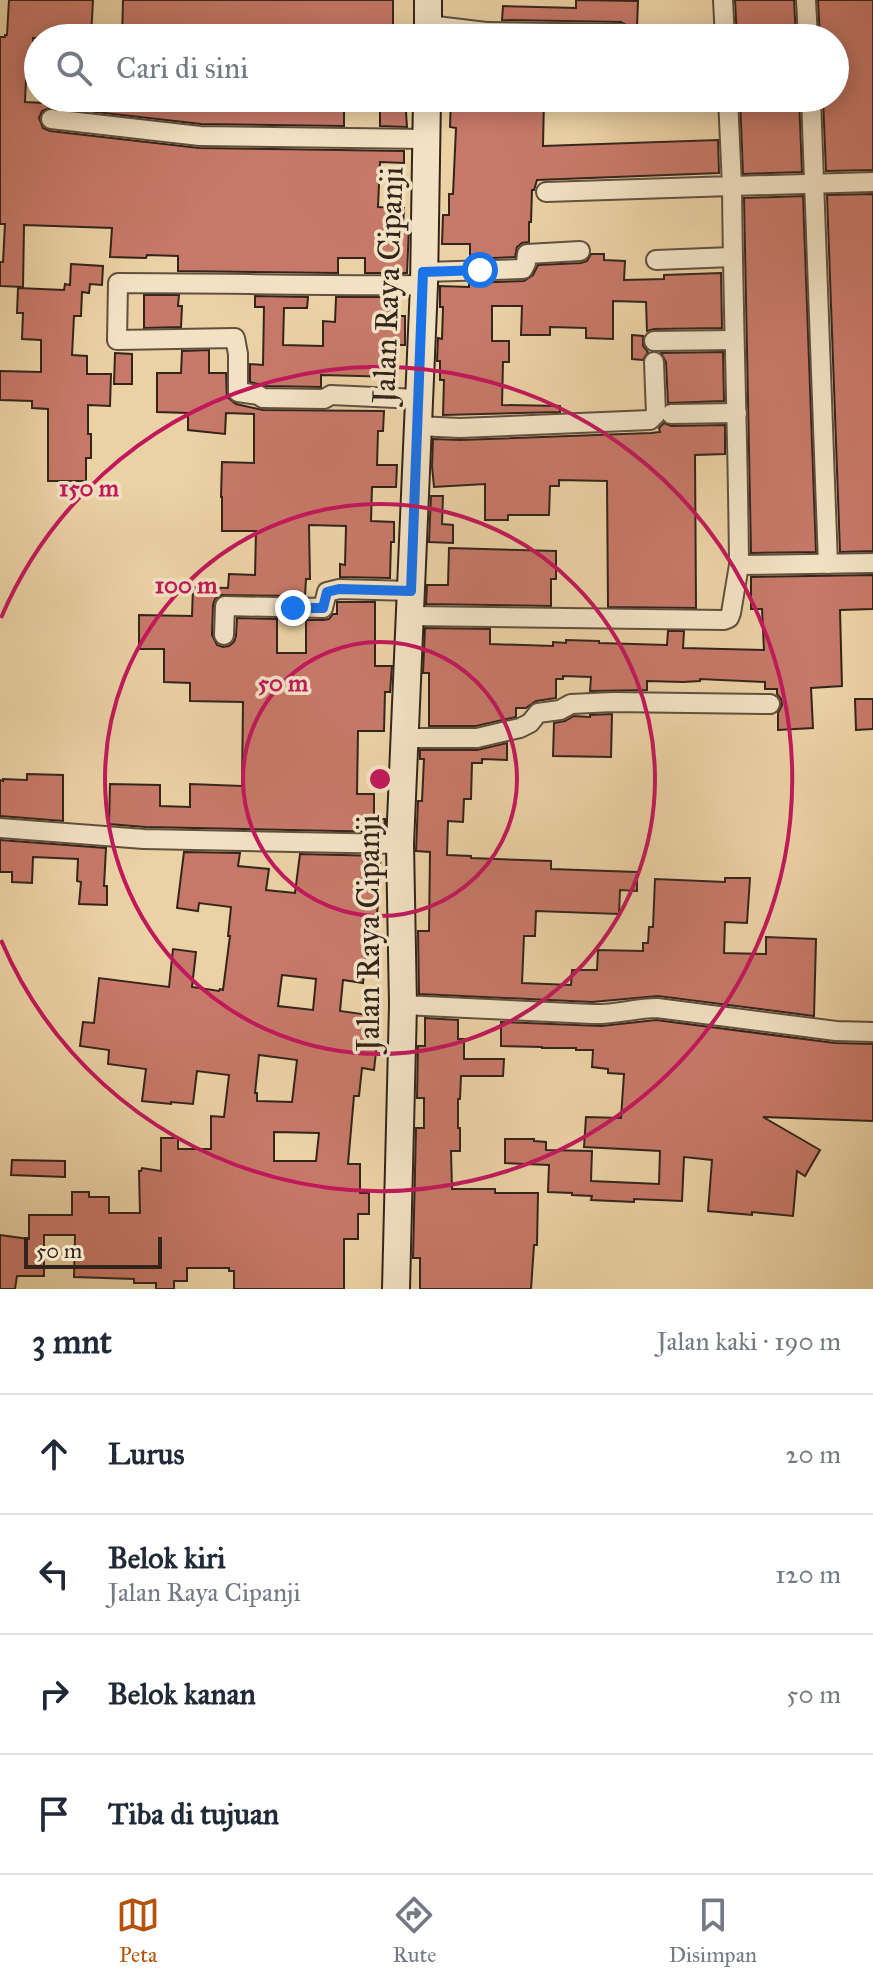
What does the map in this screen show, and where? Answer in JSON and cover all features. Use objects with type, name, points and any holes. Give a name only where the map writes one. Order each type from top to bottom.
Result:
[{"type":"main road","name":"Jalan Raya Cipanji","points":[[396,1289],[403,1005],[400,844],[424,279],[427,112]]},
{"type":"street","points":[[723,0],[724,24]]},
{"type":"street","points":[[806,0],[807,24]]},
{"type":"street","points":[[224,635],[225,606],[323,608],[327,592],[339,589],[411,604],[729,618],[739,565],[729,112]]},
{"type":"street","points":[[811,112],[828,564]]},
{"type":"street","points":[[51,119],[200,136],[426,139]]},
{"type":"street","points":[[546,192],[873,182]]},
{"type":"street","points":[[418,399],[331,395],[324,399],[263,398],[238,392],[235,338],[117,340],[118,283],[302,286],[424,279],[523,269],[527,254],[580,251]]},
{"type":"street","points":[[656,260],[732,257]]},
{"type":"street","points":[[654,341],[733,340]]},
{"type":"street","points":[[417,426],[460,428],[650,420],[656,414],[654,362]]},
{"type":"street","points":[[671,414],[737,413]]},
{"type":"street","points":[[739,565],[873,563]]},
{"type":"street","points":[[405,738],[477,738],[520,728],[530,723],[538,713],[560,710],[571,704],[770,704]]},
{"type":"street","points":[[0,828],[144,839],[400,844]]},
{"type":"street","points":[[403,1005],[615,1015],[629,1010],[657,1008],[836,1031],[873,1032]]},
{"type":"building","points":[[9,0],[93,0],[92,24],[24,24],[24,112],[42,112],[39,118],[43,128],[50,131],[199,148],[404,151],[404,163],[380,162],[378,207],[404,208],[403,227],[409,228],[407,273],[365,273],[365,258],[338,258],[338,273],[178,271],[178,256],[110,257],[112,228],[24,225],[23,287],[0,286],[5,224],[0,224],[0,37],[7,35]]},
{"type":"building","points":[[123,0],[393,0],[393,24],[122,24]]},
{"type":"building","points":[[576,0],[638,1],[637,24],[502,20],[503,6],[576,8]]},
{"type":"building","points":[[735,0],[794,0],[795,24],[736,24]]},
{"type":"building","points":[[818,0],[873,0],[873,170],[826,171],[824,112],[849,112],[849,24],[819,24]]},
{"type":"building","points":[[96,112],[344,112],[344,126],[201,124]]},
{"type":"building","points":[[380,112],[406,112],[407,127],[380,126]]},
{"type":"building","points":[[451,112],[544,112],[543,146],[718,140],[719,173],[537,180],[532,190],[529,242],[517,247],[515,257],[470,259],[470,244],[442,244],[443,215],[449,215],[449,194],[453,194],[456,128],[450,127]]},
{"type":"building","points":[[741,112],[800,112],[802,172],[743,174]]},
{"type":"building","points":[[873,194],[873,551],[840,552],[827,195]]},
{"type":"building","points":[[803,196],[816,552],[751,553],[744,198]]},
{"type":"building","points":[[591,254],[604,254],[604,260],[625,261],[624,280],[721,273],[722,328],[647,331],[646,302],[613,301],[613,339],[586,338],[586,328],[550,327],[550,335],[521,335],[522,306],[492,306],[492,341],[509,341],[509,362],[503,362],[502,405],[560,406],[560,412],[443,415],[444,380],[440,380],[440,361],[437,361],[438,338],[442,339],[440,286],[469,287],[469,283],[524,281],[533,275],[538,265],[581,263],[587,261]]},
{"type":"building","points":[[71,264],[103,266],[102,285],[90,284],[89,293],[82,292],[81,316],[74,316],[72,355],[87,356],[87,374],[111,374],[110,406],[88,405],[91,458],[86,458],[86,481],[48,481],[48,409],[32,408],[32,401],[0,400],[0,371],[41,372],[41,340],[22,339],[23,313],[17,313],[18,288],[64,290],[65,284],[70,285]]},
{"type":"building","points":[[144,295],[179,295],[181,327],[144,328]]},
{"type":"building","points":[[255,296],[308,297],[307,308],[284,308],[283,345],[323,346],[323,321],[335,322],[336,297],[396,297],[395,316],[405,316],[405,345],[397,345],[397,377],[321,375],[321,387],[266,386],[250,382],[250,364],[263,365],[264,307],[255,307]]},
{"type":"building","points":[[632,335],[643,336],[643,346],[648,352],[643,360],[632,359]]},
{"type":"building","points":[[209,350],[209,373],[226,373],[227,397],[236,404],[263,410],[384,411],[383,431],[378,431],[377,465],[397,465],[396,487],[372,487],[371,521],[394,522],[390,578],[340,577],[340,564],[345,565],[346,526],[309,525],[310,579],[306,579],[305,596],[220,595],[213,605],[212,635],[217,645],[229,646],[236,636],[237,618],[277,619],[277,653],[306,653],[306,620],[329,619],[337,614],[337,602],[375,602],[375,666],[392,666],[390,692],[385,692],[384,731],[358,731],[357,794],[374,794],[374,819],[385,819],[385,832],[109,824],[110,784],[160,785],[160,806],[190,807],[190,784],[242,786],[243,702],[190,701],[190,683],[164,682],[164,649],[139,649],[139,615],[192,616],[193,587],[228,588],[229,574],[255,575],[256,531],[222,531],[221,497],[222,462],[254,463],[254,414],[226,413],[225,434],[188,430],[188,413],[157,412],[157,373],[181,373],[182,351]]},
{"type":"building","points":[[723,352],[724,401],[668,403],[666,362],[661,353]]},
{"type":"building","points":[[115,353],[132,354],[132,384],[114,384]]},
{"type":"building","points":[[664,423],[671,426],[725,425],[725,454],[695,455],[696,608],[608,607],[607,481],[559,480],[559,486],[550,486],[549,515],[508,515],[508,520],[485,520],[485,484],[434,487],[433,439],[651,433],[660,432],[659,428]]},
{"type":"building","points":[[431,496],[443,496],[442,524],[453,525],[453,543],[429,542]]},
{"type":"building","points":[[449,548],[556,551],[556,579],[551,579],[551,606],[426,604],[427,585],[448,585]]},
{"type":"building","points":[[873,575],[873,609],[840,610],[842,686],[811,688],[813,728],[778,730],[781,699],[777,689],[765,689],[765,682],[700,679],[647,681],[647,690],[590,691],[591,677],[563,676],[563,679],[556,679],[556,698],[536,701],[526,708],[516,708],[516,717],[476,726],[429,726],[429,673],[423,673],[425,628],[490,629],[490,644],[553,646],[553,642],[566,643],[566,640],[667,645],[668,631],[684,631],[683,648],[764,650],[762,609],[751,609],[751,577]]},
{"type":"building","points":[[855,699],[873,699],[873,729],[856,730]]},
{"type":"building","points":[[612,714],[611,757],[553,756],[554,723],[574,716]]},
{"type":"building","points":[[507,743],[507,760],[482,759],[482,763],[472,763],[471,799],[464,799],[463,822],[448,821],[447,855],[551,861],[551,869],[637,872],[637,891],[620,890],[619,914],[536,911],[535,936],[524,936],[522,983],[571,985],[572,970],[597,970],[598,950],[643,951],[643,943],[648,943],[649,927],[653,927],[655,879],[725,882],[725,878],[750,878],[747,923],[725,922],[724,953],[766,954],[766,937],[816,939],[814,1016],[658,996],[592,1002],[419,994],[418,931],[429,931],[430,852],[416,851],[424,759],[420,759],[420,750],[477,750]]},
{"type":"building","points":[[27,774],[63,775],[63,821],[0,816],[0,780],[27,780]]},
{"type":"building","points":[[0,840],[106,848],[104,886],[107,886],[107,905],[79,904],[81,882],[77,881],[78,859],[33,857],[32,883],[12,882],[12,872],[0,872]]},
{"type":"building","points":[[184,852],[240,853],[238,866],[269,869],[266,890],[295,893],[300,854],[381,856],[374,954],[366,953],[363,983],[343,980],[340,1011],[369,1015],[366,1042],[377,1043],[374,1070],[362,1068],[359,1096],[354,1096],[348,1164],[360,1164],[360,1193],[369,1193],[369,1214],[358,1214],[358,1239],[344,1239],[344,1289],[234,1289],[234,1271],[229,1271],[229,1268],[187,1268],[187,1281],[174,1281],[174,1289],[156,1289],[156,1283],[134,1283],[134,1279],[74,1277],[75,1235],[44,1235],[44,1276],[17,1276],[15,1289],[0,1289],[0,1235],[29,1239],[29,1215],[72,1215],[72,1192],[89,1192],[89,1197],[109,1197],[109,1213],[140,1213],[139,1171],[142,1168],[161,1171],[161,1138],[178,1138],[178,1149],[211,1149],[211,1116],[224,1117],[229,1075],[197,1071],[193,1104],[142,1101],[146,1069],[108,1064],[109,1050],[80,1046],[83,1022],[94,1023],[99,978],[169,987],[173,949],[196,952],[192,987],[223,990],[231,907],[199,903],[198,911],[177,908]],"holes":[[[282,975],[316,979],[313,1010],[278,1006]],[[259,1055],[297,1060],[292,1102],[257,1101]],[[274,1132],[319,1133],[316,1161],[274,1161]]]},
{"type":"building","points":[[425,1018],[458,1020],[458,1039],[464,1039],[464,1059],[504,1059],[503,1076],[461,1076],[458,1099],[460,1151],[451,1151],[452,1189],[538,1193],[537,1245],[534,1245],[531,1289],[420,1289],[420,1258],[413,1258],[416,1128],[424,1128],[424,1098],[417,1098],[418,1046],[425,1046]]},
{"type":"building","points":[[656,1020],[835,1043],[873,1044],[873,1121],[763,1117],[820,1150],[805,1176],[797,1171],[793,1216],[708,1211],[712,1160],[684,1157],[682,1201],[634,1199],[634,1202],[591,1200],[592,1196],[548,1192],[549,1165],[505,1163],[505,1139],[534,1139],[546,1142],[546,1150],[592,1151],[591,1181],[659,1184],[660,1151],[584,1147],[586,1117],[621,1118],[624,1074],[608,1073],[608,1069],[592,1067],[593,1050],[501,1046],[501,1022],[601,1026]]},
{"type":"building","points":[[12,1160],[65,1161],[65,1177],[11,1175]]},
{"type":"route","points":[[293,608],[323,608],[327,592],[339,589],[411,591],[423,272],[480,270]]}]
